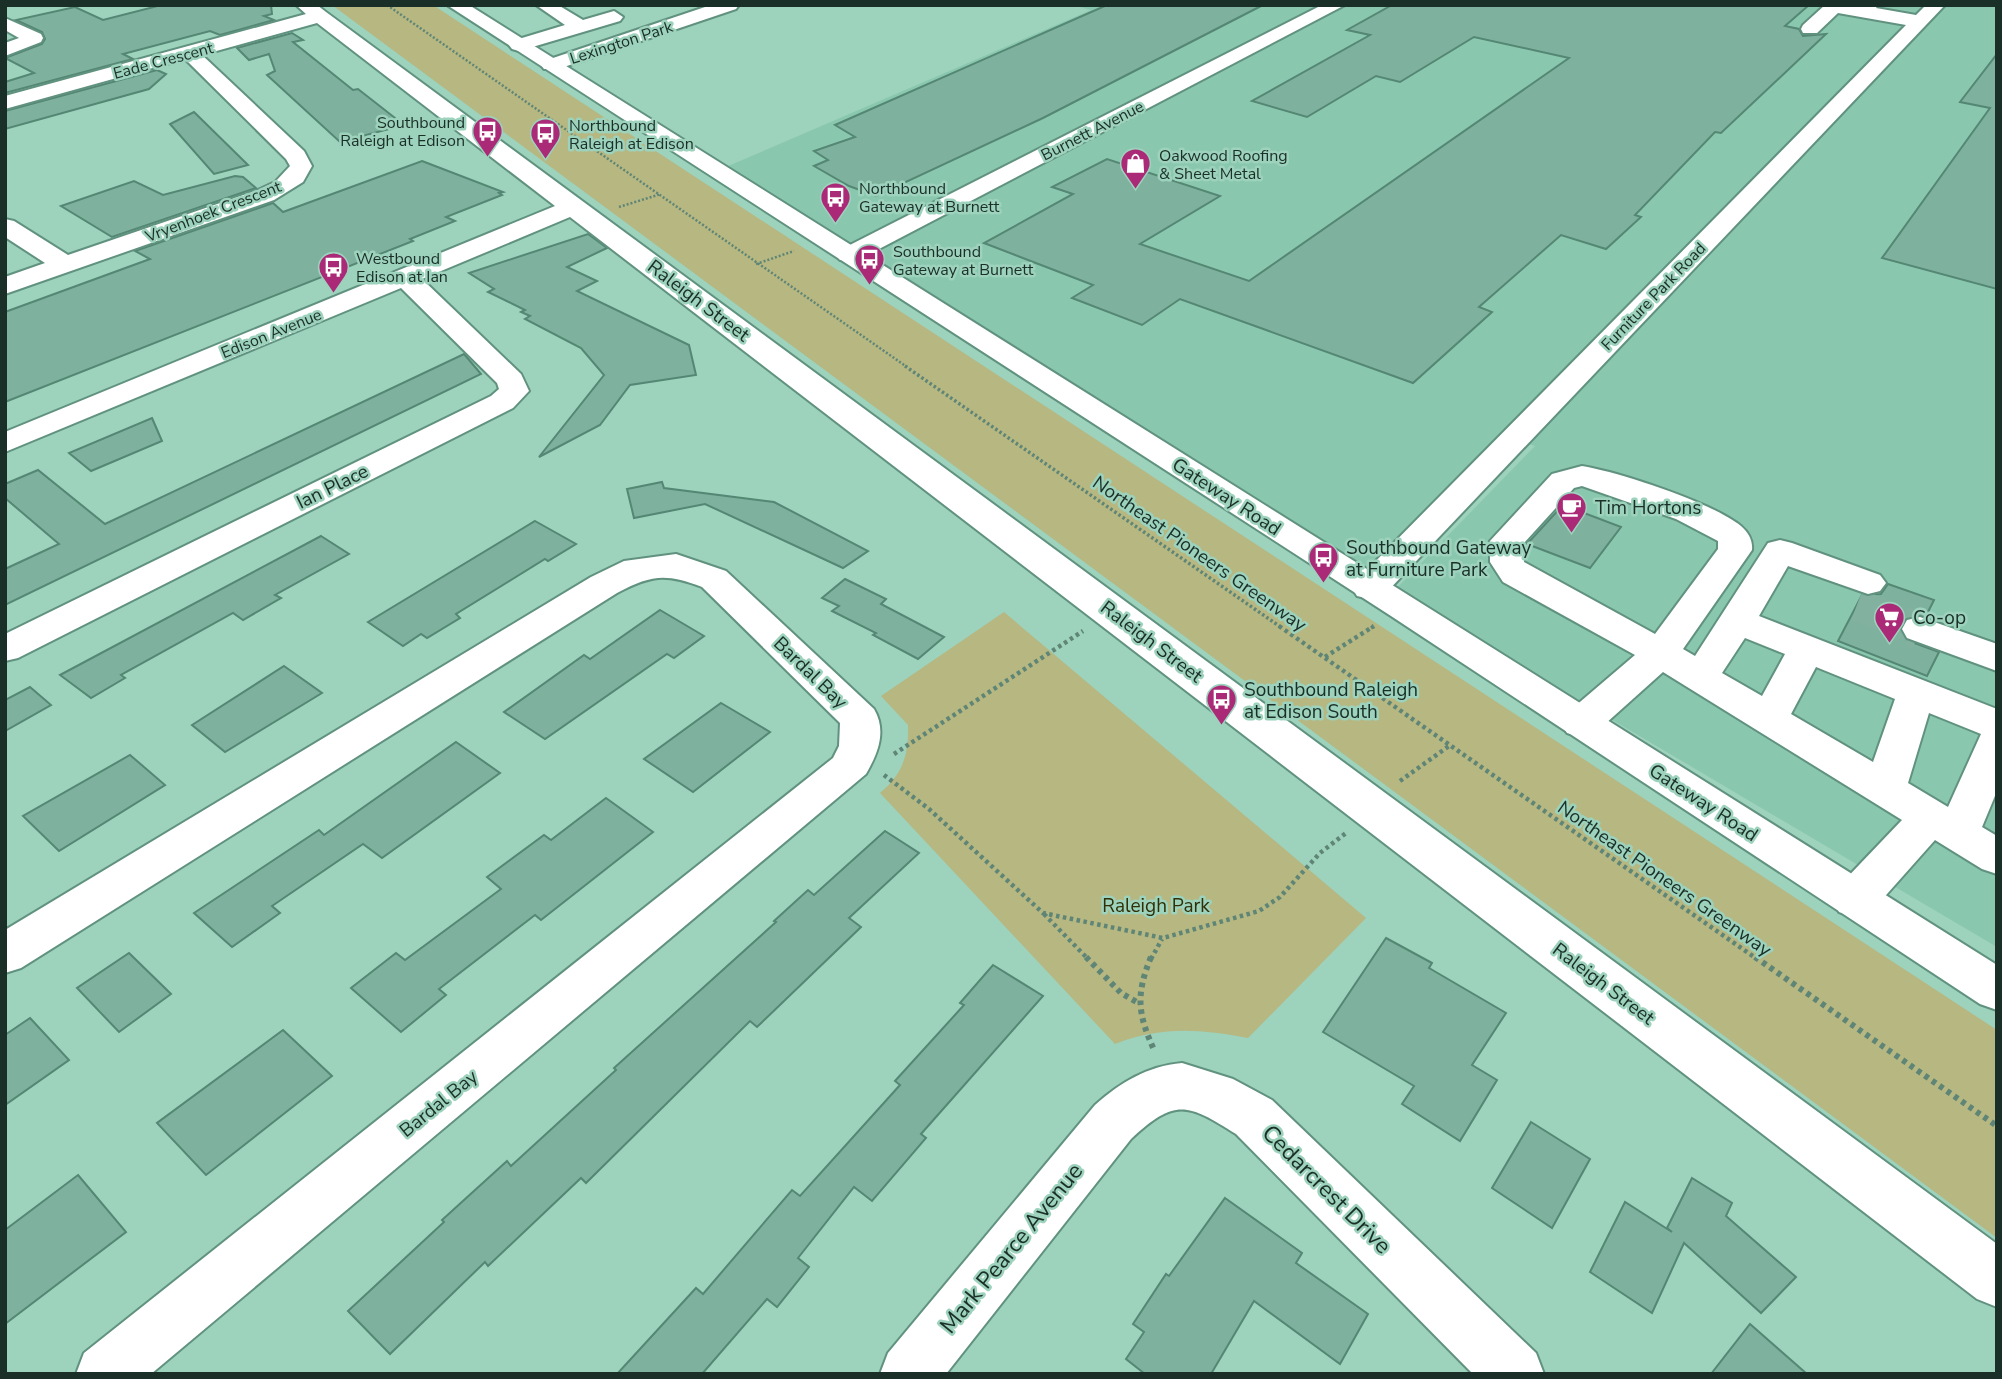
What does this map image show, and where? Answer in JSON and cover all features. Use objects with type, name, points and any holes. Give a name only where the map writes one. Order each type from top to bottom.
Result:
[{"type":"street","name":"Gateway Road","points":[[456,5],[1404,608],[1997,990]]},
{"type":"street","points":[[545,5],[582,28]]},
{"type":"street","name":"Lexington Park","points":[[551,65],[730,5]]},
{"type":"street","name":"Burnett Avenue","points":[[837,248],[1331,6]]},
{"type":"street","points":[[1810,29],[1834,7],[1929,14]]},
{"type":"street","name":"Eade Crescent","points":[[5,103],[188,52],[313,11]]},
{"type":"street","name":"Raleigh Street","points":[[313,11],[1114,612],[1376,801],[1997,1279]]},
{"type":"street","points":[[519,45],[631,12]]},
{"type":"street","points":[[5,50],[34,38],[10,14]]},
{"type":"street","name":"Furniture Park Road","points":[[1370,588],[1929,14]]},
{"type":"street","name":"Vryenhoek Crescent","points":[[5,286],[266,195],[295,177],[301,166],[296,156],[188,52]]},
{"type":"street","name":"Edison Avenue","points":[[5,443],[405,278],[582,211]]},
{"type":"street","points":[[5,226],[65,265]]},
{"type":"street","name":"Ian Place","points":[[5,649],[502,402],[514,391],[512,380],[405,278]]},
{"type":"street","points":[[1581,723],[1661,653],[1735,550],[1732,536],[1722,529],[1596,478],[1563,481],[1507,541],[1507,562],[1515,574],[1661,653],[1997,857]]},
{"type":"street","points":[[1700,677],[1773,562],[1862,594]]},
{"type":"street","name":"Bardal Bay","points":[[5,954],[604,584],[636,569],[676,565],[714,579],[860,719],[861,742],[870,761],[105,1374]]},
{"type":"street","points":[[1997,631],[1926,618],[1997,658]]},
{"type":"street","points":[[1738,621],[1997,725]]},
{"type":"street","points":[[1769,719],[1807,649]]},
{"type":"street","points":[[1885,789],[1916,693]]},
{"type":"street","points":[[1855,899],[1945,825],[1997,741]]},
{"type":"street","name":"Mark Pearce Avenue","points":[[909,1374],[1113,1122],[1134,1100],[1171,1084]]},
{"type":"street","name":"Cedarcrest Drive","points":[[1171,1084],[1216,1093],[1254,1117],[1515,1374]]},
{"type":"path","name":"Northeast Pioneers Greenway","points":[[387,5],[661,194],[755,264],[1325,657],[1997,1126]]},
{"type":"path","points":[[582,211],[661,194]]},
{"type":"path","points":[[755,264],[837,248]]},
{"type":"path","points":[[1325,657],[1404,608]]},
{"type":"path","points":[[1114,612],[870,761],[886,778],[929,809],[1044,913],[1121,993],[1140,1004]]},
{"type":"path","points":[[1044,913],[1163,938],[1259,911],[1280,897],[1320,853],[1344,835],[1376,801],[1450,745]]},
{"type":"path","points":[[1163,938],[1149,966],[1140,1004],[1140,1017],[1171,1084]]},
{"type":"shaded area","points":[[1073,5],[1997,5],[1997,947],[1394,591],[1535,446],[1503,435],[1368,572],[726,167],[1091,10]]},
{"type":"green space","points":[[332,5],[433,5],[1997,1030],[1997,1238]]},
{"type":"green space","name":"Raleigh Park","points":[[1004,612],[1366,918],[1248,1038],[1181,1031],[1149,1034],[1115,1044],[880,793],[903,763],[908,735],[908,725],[881,696]]},
{"type":"building","points":[[150,5],[271,5],[272,14],[264,16],[274,20],[220,35],[210,31],[123,54],[133,59],[5,93],[5,82],[34,73],[5,58],[42,44],[45,39],[42,32],[16,20],[75,7],[103,20],[154,7]]},
{"type":"building","points":[[1107,5],[1263,5],[1043,118],[876,196],[849,186],[814,166],[828,160],[814,151],[855,137],[835,125]]},
{"type":"building","points":[[1392,5],[1809,5],[1785,26],[1799,29],[1803,36],[1826,34],[1721,133],[1715,132],[1635,215],[1641,217],[1606,249],[1561,235],[1479,307],[1492,312],[1413,383],[1180,299],[1142,325],[1072,298],[1093,285],[984,243],[1073,194],[1052,187],[1107,159],[1220,196],[1140,244],[1249,281],[1569,58],[1474,37],[1400,82],[1376,76],[1307,117],[1252,101],[1370,35],[1347,30]]},
{"type":"building","points":[[292,33],[303,40],[293,42],[353,90],[358,89],[404,125],[340,142],[267,75],[275,71],[269,54],[249,60],[237,48]]},
{"type":"building","points":[[1997,54],[1997,289],[1882,258],[1990,108],[1960,102]]},
{"type":"building","points":[[157,70],[166,74],[149,89],[5,129],[5,111]]},
{"type":"building","points":[[194,112],[248,165],[214,174],[170,124]]},
{"type":"building","points":[[422,161],[503,192],[499,193],[502,195],[446,217],[455,221],[410,239],[413,241],[5,402],[5,312],[150,259],[135,251],[273,203],[283,212]]},
{"type":"building","points":[[235,176],[243,177],[256,188],[112,237],[61,206],[134,181],[163,195]]},
{"type":"building","points":[[588,234],[607,248],[567,267],[597,281],[577,291],[689,345],[696,375],[630,385],[600,425],[539,457],[604,375],[581,348],[525,319],[530,316],[521,312],[525,310],[488,292],[494,289],[469,273]]},
{"type":"building","points":[[464,354],[481,374],[5,605],[5,569],[59,544],[5,498],[5,484],[38,470],[105,524]]},
{"type":"building","points":[[152,418],[162,441],[91,471],[69,453]]},
{"type":"building","points":[[662,482],[664,488],[774,502],[868,551],[843,568],[705,504],[634,518],[627,489]]},
{"type":"building","name":"Tim Hortons","points":[[1563,505],[1621,527],[1590,568],[1527,544]]},
{"type":"building","points":[[535,521],[576,544],[548,561],[545,559],[456,614],[460,618],[427,638],[421,634],[403,646],[368,622]]},
{"type":"building","points":[[321,536],[349,554],[275,595],[281,598],[243,620],[233,613],[121,675],[125,678],[91,698],[60,675]]},
{"type":"building","points":[[845,579],[886,599],[881,604],[944,637],[918,659],[873,635],[876,633],[832,611],[839,606],[822,598]]},
{"type":"building","points":[[1888,584],[1934,600],[1926,616],[1906,617],[1900,628],[1906,640],[1939,652],[1927,676],[1838,641],[1862,595],[1881,594]]},
{"type":"building","points":[[660,610],[704,636],[674,658],[667,654],[545,739],[504,712],[584,655],[590,659]]},
{"type":"building","points":[[284,666],[322,693],[225,752],[192,725]]},
{"type":"building","points":[[30,687],[51,705],[5,731],[5,700]]},
{"type":"building","points":[[721,703],[770,732],[693,792],[644,759]]},
{"type":"building","points":[[456,742],[500,773],[382,858],[363,844],[272,906],[280,913],[232,947],[194,913],[319,830],[324,835]]},
{"type":"building","points":[[130,755],[165,785],[59,851],[23,816]]},
{"type":"building","points":[[606,798],[653,832],[541,920],[535,915],[439,989],[446,995],[401,1032],[351,988],[396,953],[405,960],[501,889],[487,877],[544,835],[551,840]]},
{"type":"building","points":[[885,831],[919,853],[849,918],[861,927],[757,1027],[750,1021],[586,1183],[581,1178],[488,1266],[485,1262],[390,1354],[348,1311],[444,1222],[442,1220],[507,1161],[511,1166],[808,890],[814,895]]},
{"type":"building","points":[[1386,938],[1432,963],[1429,968],[1506,1013],[1472,1065],[1497,1080],[1460,1141],[1402,1104],[1414,1086],[1323,1032]]},
{"type":"building","points":[[129,953],[171,994],[119,1032],[77,988]]},
{"type":"building","points":[[993,965],[1043,996],[921,1134],[926,1138],[872,1201],[854,1187],[798,1258],[809,1267],[777,1307],[767,1299],[702,1374],[617,1374],[696,1288],[703,1294],[792,1190],[800,1196],[900,1085],[895,1081],[964,1005],[960,1003]]},
{"type":"building","points":[[30,1018],[69,1060],[5,1105],[5,1035]]},
{"type":"building","points":[[283,1030],[332,1076],[206,1175],[157,1123]]},
{"type":"building","points":[[1531,1122],[1590,1159],[1552,1228],[1492,1188]]},
{"type":"building","points":[[78,1175],[126,1232],[5,1324],[5,1230]]},
{"type":"building","points":[[1692,1178],[1732,1203],[1726,1216],[1796,1277],[1761,1313],[1684,1243],[1652,1313],[1590,1272],[1625,1202],[1672,1232],[1667,1228]]},
{"type":"building","points":[[1225,1198],[1302,1253],[1296,1263],[1368,1314],[1340,1364],[1254,1301],[1211,1374],[1145,1374],[1126,1359],[1144,1332],[1133,1324],[1166,1274],[1169,1276]]},
{"type":"building","points":[[1750,1324],[1807,1374],[1711,1374]]},
{"type":"tunnel","points":[[1857,605],[1917,628]]},
{"type":"tunnel","points":[[1912,626],[1920,629]]},
{"type":"place","name":"Southbound Raleigh at Edison","points":[[488,158]]},
{"type":"place","name":"Northbound Raleigh at Edison","points":[[546,161]]},
{"type":"place","name":"Oakwood Roofing & Sheet Metal","points":[[1136,191]]},
{"type":"place","name":"Northbound Gateway at Burnett","points":[[836,224]]},
{"type":"place","name":"Southbound Gateway at Burnett","points":[[870,287]]},
{"type":"place","name":"Westbound Edison at Ian","points":[[333,294]]},
{"type":"place","name":"Tim Hortons","points":[[1572,534]]},
{"type":"place","name":"Southbound Gateway at Furniture Park","points":[[1323,585]]},
{"type":"place","name":"Co-op","points":[[1890,644]]},
{"type":"place","name":"Southbound Raleigh at Edison South","points":[[1221,727]]}]
